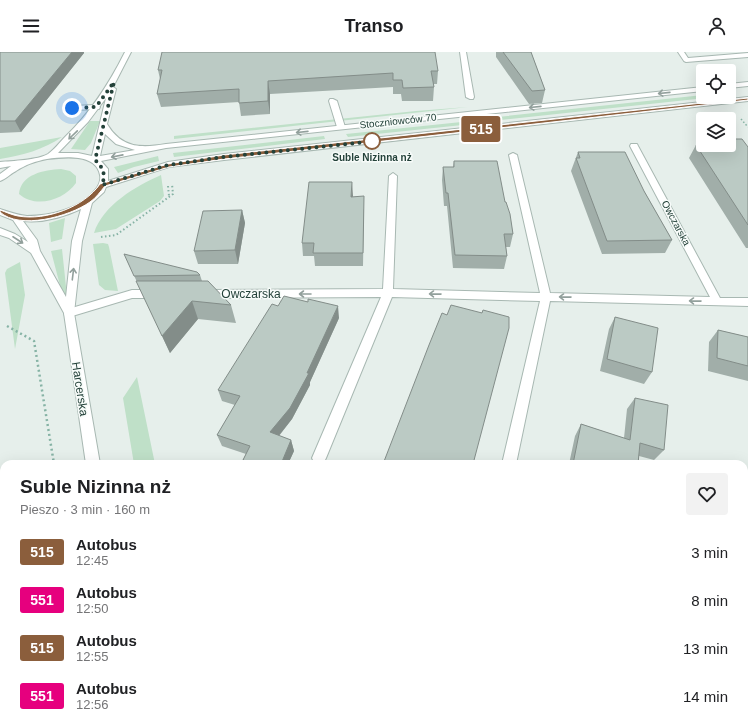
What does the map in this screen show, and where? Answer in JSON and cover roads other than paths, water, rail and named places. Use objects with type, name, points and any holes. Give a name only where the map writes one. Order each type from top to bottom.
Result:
[{"type":"street","points":[[50,156],[76,133],[96,107],[114,82],[128,52]]},
{"type":"street","points":[[463,52],[470,98]]},
{"type":"street","points":[[680,52],[686,60],[748,55]]},
{"type":"street","points":[[95,160],[114,82]]},
{"type":"street","points":[[736,85],[748,84]]},
{"type":"street","name":"Stoczniowców 70","points":[[95,160],[166,146],[696,90]]},
{"type":"street","name":"Stoczniowców 70","points":[[102,185],[168,165],[224,157],[748,99]]},
{"type":"street","points":[[333,101],[341,128]]},
{"type":"street","points":[[72,108],[96,107]]},
{"type":"street","points":[[104,125],[108,135],[120,144],[141,148],[166,146]]},
{"type":"street","name":"Owczarska","points":[[634,146],[717,301]]},
{"type":"street","points":[[0,165],[27,162],[50,156],[74,155],[95,160],[104,170],[105,177],[97,193],[88,201],[76,208],[56,215],[30,219],[16,218],[0,212]]},
{"type":"street","points":[[510,460],[546,297],[513,155]]},
{"type":"street","points":[[0,178],[11,170],[27,162]]},
{"type":"street","points":[[319,458],[388,293],[393,176]]},
{"type":"street","name":"Harcerska","points":[[88,201],[78,241],[68,313],[92,460]]},
{"type":"street","name":"Harcerska","points":[[16,218],[32,240],[35,251],[68,313]]},
{"type":"street","points":[[0,231],[12,236],[35,251]]},
{"type":"street","name":"Owczarska","points":[[196,294],[388,293],[748,302]]},
{"type":"street","points":[[68,313],[132,294],[172,294]]},
{"type":"place","name":"Suble Nizinna nż","points":[[372,141]]}]
